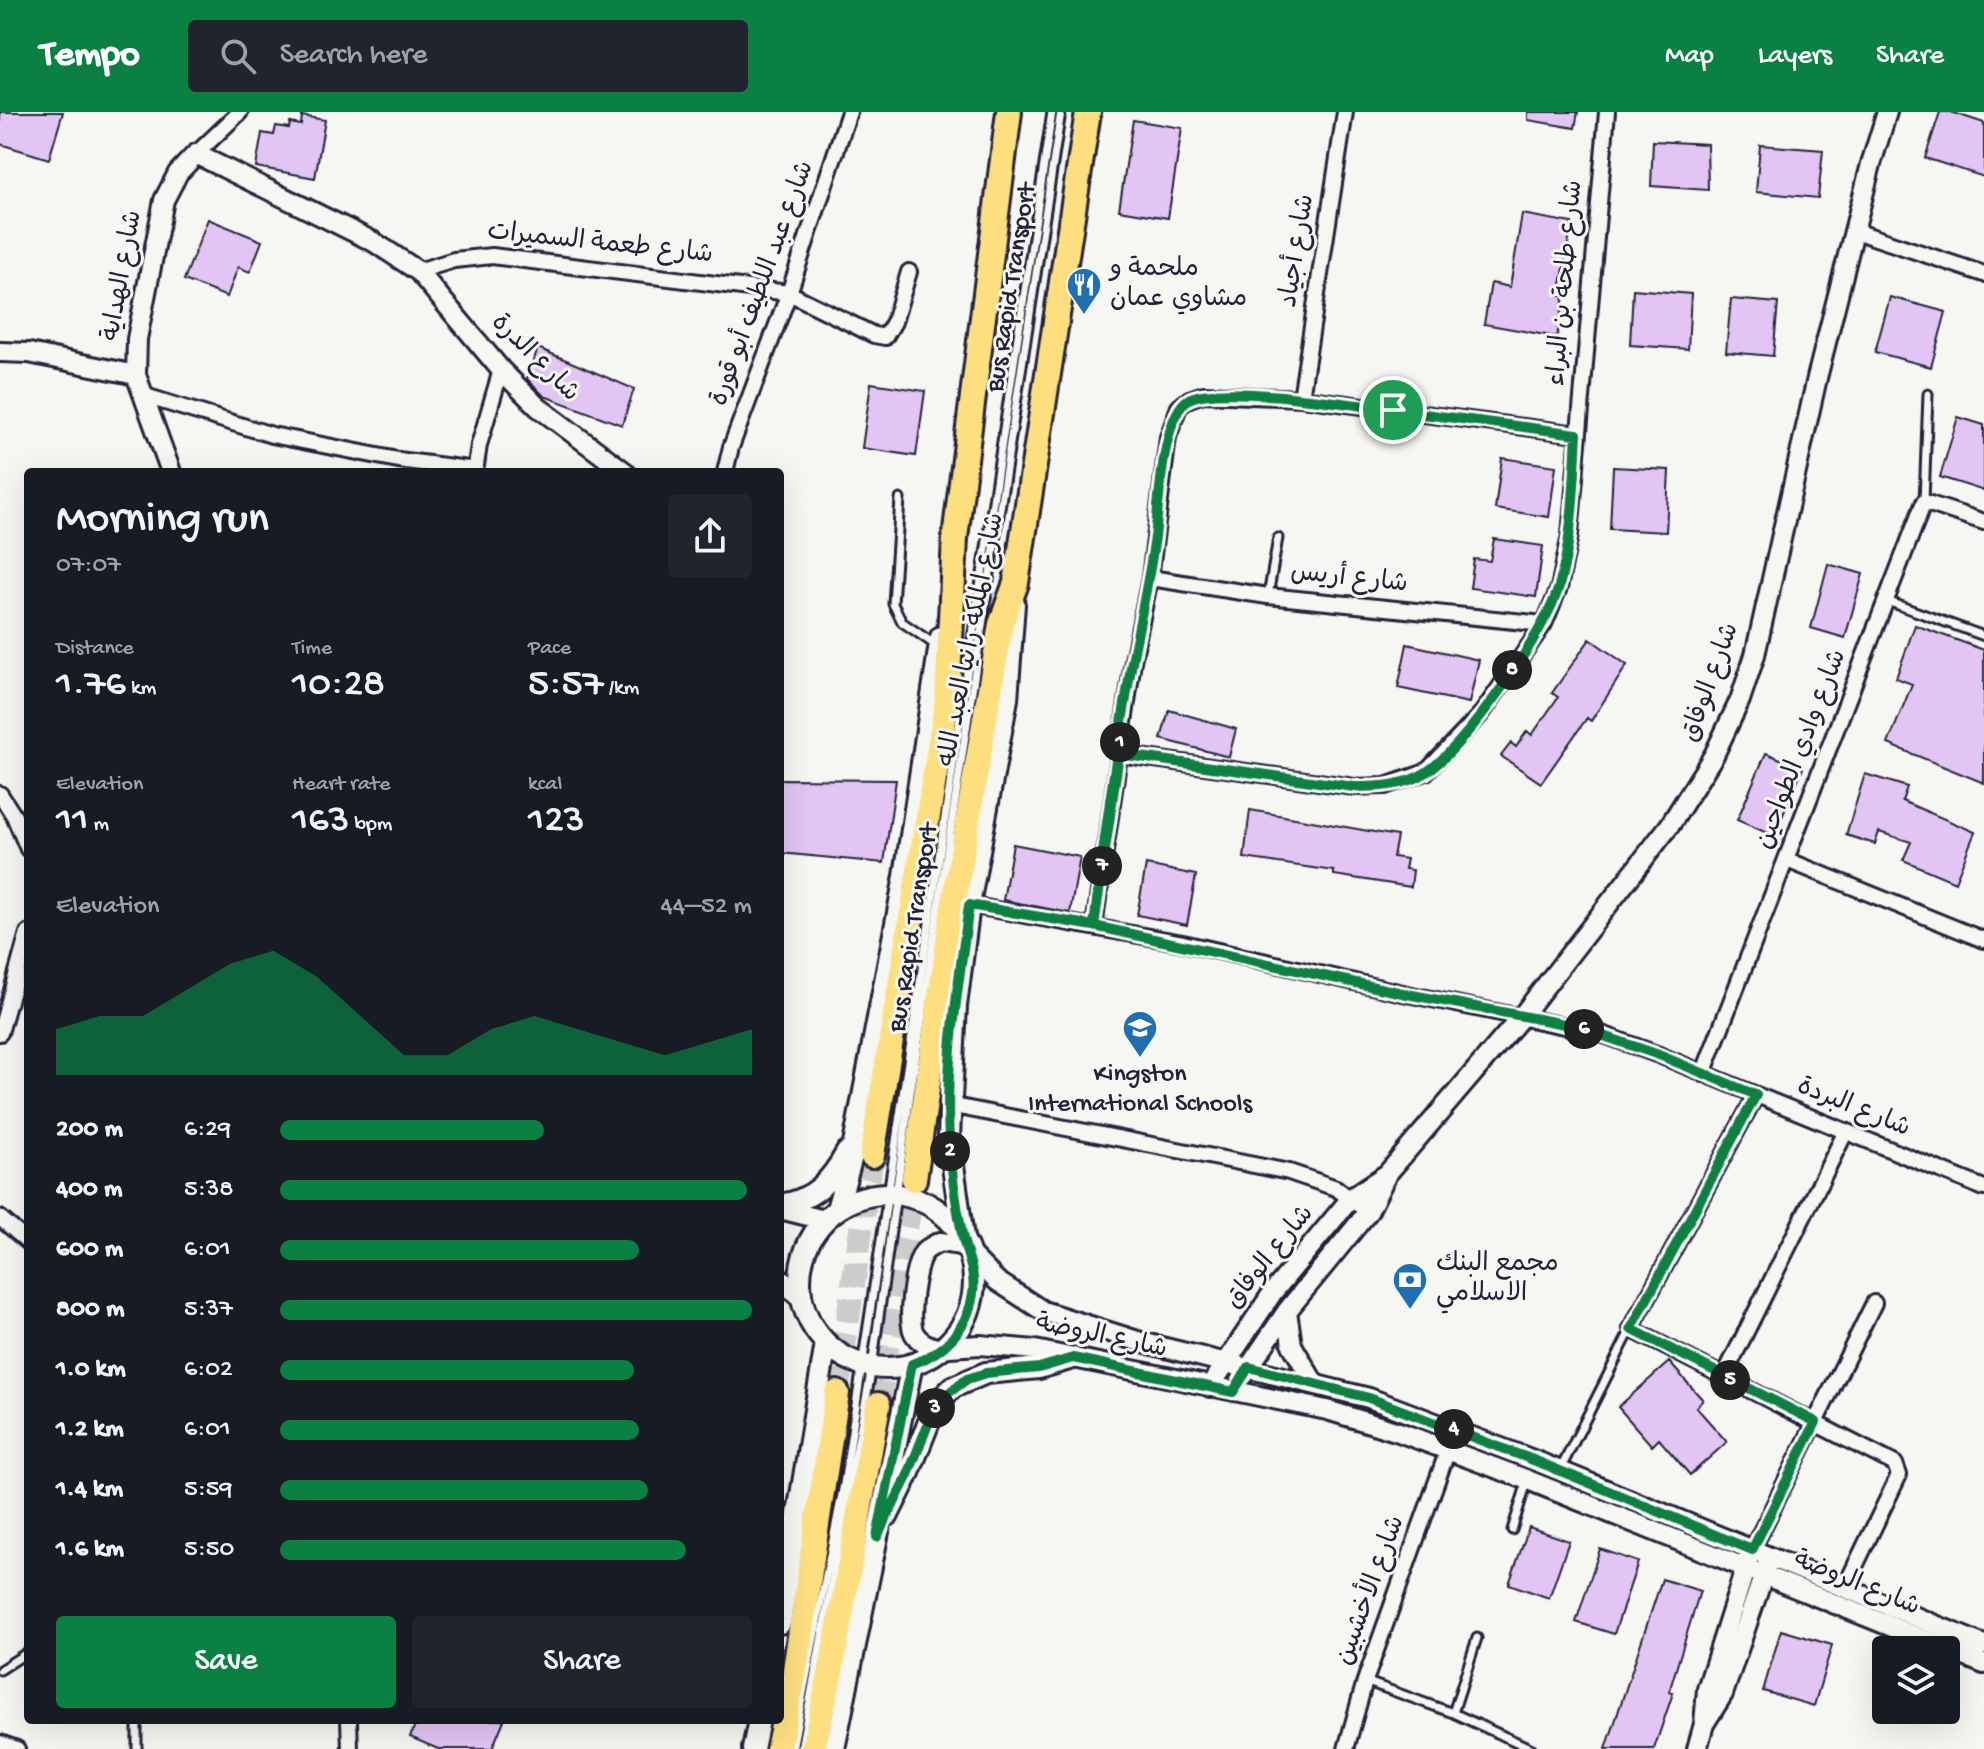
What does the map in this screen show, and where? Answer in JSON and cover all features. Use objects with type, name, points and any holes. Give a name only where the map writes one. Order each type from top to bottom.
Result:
[{"type":"main road","name":"شارع الملكة رانيا العبد الله","points":[[863,1147],[947,700],[955,538],[1009,112]]},
{"type":"main road","name":"شارع الملكة رانيا العبد الله","points":[[899,1189],[953,908],[1001,624],[1016,583],[1088,112]]},
{"type":"main road","points":[[955,538],[863,1147],[831,1215],[809,1242],[800,1271],[802,1300],[811,1323],[826,1343],[866,1365],[912,1364],[944,1347],[960,1328],[970,1306],[974,1278],[949,1136],[949,1105],[969,905],[1007,699],[1016,583]]},
{"type":"main road","points":[[784,1206],[815,1194],[838,1168],[863,1147]]},
{"type":"main road","points":[[831,1215],[853,1200],[899,1189],[935,1208],[966,1245]]},
{"type":"main road","points":[[784,1599],[826,1343]]},
{"type":"main road","points":[[877,1537],[908,1475],[932,1414],[953,1387],[986,1373],[1039,1368],[1073,1358]]},
{"type":"main road","points":[[834,1749],[912,1364]]},
{"type":"main road","points":[[784,1719],[837,1393]]},
{"type":"main road","points":[[813,1749],[830,1676],[878,1405]]},
{"type":"main road","points":[[753,1749],[758,1724]]},
{"type":"main road","points":[[778,1749],[783,1724]]},
{"type":"street","name":"شارع الهداية","points":[[169,468],[136,375],[137,339],[157,227],[164,200],[178,173],[240,112]]},
{"type":"street","name":"شارع عبد اللطيف أبو قورة","points":[[726,468],[789,293],[849,112]]},
{"type":"street","name":"شارع أجياد","points":[[1301,398],[1345,112]]},
{"type":"street","name":"شارع طلحة بن البراء","points":[[1119,754],[1354,787],[1385,786],[1414,778],[1440,761],[1482,713],[1544,624],[1559,588],[1570,535],[1607,112]]},
{"type":"street","name":"شارع الوفاق","points":[[1233,1392],[1287,1311],[1368,1212],[1387,1174],[1522,1016],[1696,788],[1740,700],[1755,655],[1817,378],[1887,112]]},
{"type":"street","points":[[196,154],[374,242],[418,271]]},
{"type":"street","points":[[1855,231],[1984,274]]},
{"type":"street","name":"شارع طعمة السميرات","points":[[418,271],[454,260],[492,256],[789,293],[874,335],[885,337],[894,322],[909,272]]},
{"type":"street","name":"شارع الدرة","points":[[418,271],[501,370],[538,407],[620,468]]},
{"type":"street","points":[[1,348],[136,375]]},
{"type":"street","points":[[477,468],[489,406],[501,370]]},
{"type":"street","points":[[1094,926],[1133,661],[1150,578],[1168,437],[1179,407],[1189,399],[1204,394],[1301,398],[1577,434]]},
{"type":"street","points":[[142,395],[272,435],[455,468]]},
{"type":"street","points":[[1924,502],[1984,522]]},
{"type":"street","name":"شارع وادي الطواحين","points":[[1703,1074],[1924,502]]},
{"type":"street","name":"شارع أريس","points":[[1150,578],[1268,596],[1544,624]]},
{"type":"street","points":[[0,794],[24,840]]},
{"type":"street","points":[[1787,860],[1984,940]]},
{"type":"street","name":"شارع البردة","points":[[969,905],[1094,926],[1599,1033],[1984,1188]]},
{"type":"street","points":[[0,1033],[24,947]]},
{"type":"street","points":[[1756,1095],[1631,1329],[1895,1464],[1899,1471],[1845,1587]]},
{"type":"street","points":[[949,1105],[1289,1172],[1316,1179],[1351,1198],[1368,1212]]},
{"type":"street","points":[[1724,1376],[1846,1131]]},
{"type":"street","name":"شارع الوفاق","points":[[1210,1387],[1273,1292],[1351,1198],[1387,1174]]},
{"type":"street","points":[[784,1208],[831,1215]]},
{"type":"street","points":[[0,1218],[24,1239]]},
{"type":"street","points":[[944,1347],[926,1345],[913,1332],[910,1314],[919,1262],[923,1253],[940,1242],[966,1245]]},
{"type":"street","name":"شارع الروضة","points":[[966,1245],[997,1281],[1043,1311],[1116,1335],[1383,1403],[1752,1550],[1766,1567],[1984,1664]]},
{"type":"street","points":[[784,1282],[802,1300]]},
{"type":"street","points":[[1697,1749],[1704,1724],[1707,1689],[1752,1550],[1874,1303]]},
{"type":"street","points":[[1287,1311],[1292,1345],[1314,1383]]},
{"type":"street","name":"شارع الروضة","points":[[944,1347],[998,1345],[1356,1418],[1528,1480],[1745,1569],[1766,1567],[1845,1587],[1984,1645]]},
{"type":"street","name":"شارع الأخشبين","points":[[1346,1749],[1365,1681],[1448,1450]]},
{"type":"street","points":[[1704,1724],[1723,1694],[1766,1567]]},
{"type":"street","points":[[349,1724],[350,1749]]},
{"type":"street","points":[[0,1743],[17,1749]]},
{"type":"lane","name":"Bus Rapid Transport","points":[[899,1189],[1052,112]]},
{"type":"lane","name":"Bus Rapid Transport","points":[[792,1749],[899,1189],[1061,112]]},
{"type":"lane","points":[[1924,502],[1928,394]]},
{"type":"lane","points":[[900,499],[893,604],[902,622],[939,647]]},
{"type":"lane","points":[[1268,596],[1278,538]]},
{"type":"lane","points":[[1885,601],[1984,636]]},
{"type":"lane","points":[[1560,1471],[1631,1329]]},
{"type":"lane","name":"Bus Rapid Transport","points":[[801,1749],[866,1365]]},
{"type":"lane","points":[[1512,1530],[1528,1480]]},
{"type":"lane","points":[[1453,1713],[1477,1638]]},
{"type":"lane","points":[[0,1670],[24,1655]]},
{"type":"lane","points":[[1365,1681],[1453,1713],[1532,1749]]},
{"type":"lane","points":[[137,1724],[137,1749]]},
{"type":"building","points":[[0,112],[63,112],[49,159],[0,144]]},
{"type":"building","points":[[1528,112],[1578,112],[1575,128],[1528,120]]},
{"type":"building","points":[[1940,112],[1951,112],[1984,123],[1984,177],[1925,158]]},
{"type":"building","points":[[302,116],[325,120],[315,178],[256,167],[262,133],[274,135],[276,126],[289,128],[290,123],[301,125]]},
{"type":"building","points":[[1133,120],[1182,128],[1168,218],[1119,210]]},
{"type":"building","points":[[1653,141],[1707,144],[1708,190],[1651,186]]},
{"type":"building","points":[[1760,145],[1823,150],[1818,198],[1756,192]]},
{"type":"building","points":[[1522,214],[1572,223],[1559,296],[1564,296],[1557,337],[1484,324],[1491,283],[1510,287]]},
{"type":"building","points":[[208,219],[262,241],[250,272],[238,267],[227,297],[184,280]]},
{"type":"building","points":[[1633,289],[1691,294],[1688,349],[1630,345]]},
{"type":"building","points":[[1890,297],[1946,312],[1931,367],[1875,352]]},
{"type":"building","points":[[1731,299],[1778,303],[1773,356],[1726,352]]},
{"type":"building","points":[[538,348],[634,389],[622,425],[544,396],[527,379]]},
{"type":"building","points":[[871,383],[925,391],[916,456],[862,448]]},
{"type":"building","points":[[1958,417],[1984,425],[1984,491],[1940,477]]},
{"type":"building","points":[[1502,458],[1556,466],[1549,517],[1495,509]]},
{"type":"building","points":[[1613,467],[1669,470],[1666,532],[1610,529]]},
{"type":"building","points":[[1494,539],[1543,546],[1536,597],[1470,588],[1474,559],[1490,561]]},
{"type":"building","points":[[1828,564],[1863,574],[1845,638],[1811,628]]},
{"type":"building","points":[[1915,625],[1984,650],[1984,783],[1888,744],[1912,684],[1896,678]]},
{"type":"building","points":[[1590,639],[1627,665],[1591,721],[1587,718],[1541,783],[1501,756],[1511,743],[1516,747],[1527,731],[1532,735],[1558,697],[1552,693]]},
{"type":"building","points":[[1407,644],[1479,660],[1469,703],[1398,688]]},
{"type":"building","points":[[1169,710],[1236,729],[1229,757],[1161,739]]},
{"type":"building","points":[[1766,753],[1803,768],[1774,836],[1737,820]]},
{"type":"building","points":[[1865,774],[1907,787],[1902,801],[1975,832],[1955,882],[1903,860],[1911,842],[1879,832],[1875,844],[1846,835]]},
{"type":"building","points":[[784,779],[896,780],[884,863],[784,853]]},
{"type":"building","points":[[1250,810],[1397,836],[1393,857],[1407,859],[1405,869],[1413,870],[1411,887],[1334,875],[1334,871],[1244,858]]},
{"type":"building","points":[[1013,844],[1080,857],[1070,913],[1003,900]]},
{"type":"building","points":[[1146,865],[1196,875],[1187,925],[1137,915]]},
{"type":"building","points":[[1669,1362],[1703,1400],[1696,1407],[1727,1442],[1690,1475],[1659,1439],[1652,1446],[1618,1407]]},
{"type":"building","points":[[1529,1527],[1569,1541],[1549,1598],[1509,1584]]},
{"type":"building","points":[[1600,1549],[1638,1562],[1614,1634],[1576,1622]]},
{"type":"building","points":[[1662,1579],[1700,1591],[1669,1692],[1673,1693],[1654,1749],[1606,1749]]},
{"type":"building","points":[[1781,1630],[1832,1645],[1814,1706],[1763,1691]]},
{"type":"building","points":[[415,1724],[502,1724],[492,1749],[438,1749],[410,1737]]},
{"type":"tunnel","points":[[837,1393],[872,1155]]},
{"type":"tunnel","points":[[878,1405],[914,1179]]},
{"type":"place","name":"ملحمة و مشاوي عمان","points":[[1084,316]]},
{"type":"place","name":"Kingston International Schools","points":[[1140,1059]]},
{"type":"place","name":"مجمع البنك الاسلامي","points":[[1410,1311]]},
{"type":"route","points":[[1393,410],[1301,398],[1218,393],[1197,395],[1174,413],[1168,437],[1150,578],[1133,661],[1099,881],[1094,926],[969,905],[956,1006],[949,1136],[963,1238],[972,1264],[973,1293],[966,1318],[953,1338],[934,1354],[912,1364],[877,1537],[908,1475],[932,1414],[953,1387],[986,1373],[1024,1371],[1073,1358],[1233,1392],[1249,1367],[1351,1392],[1541,1463],[1752,1550],[1816,1422],[1631,1329],[1756,1095],[1621,1040],[1575,1026],[1407,994],[1094,926],[1119,754],[1354,787],[1385,786],[1414,778],[1440,761],[1482,713],[1544,624],[1559,588],[1570,535],[1577,434],[1393,410]]}]
